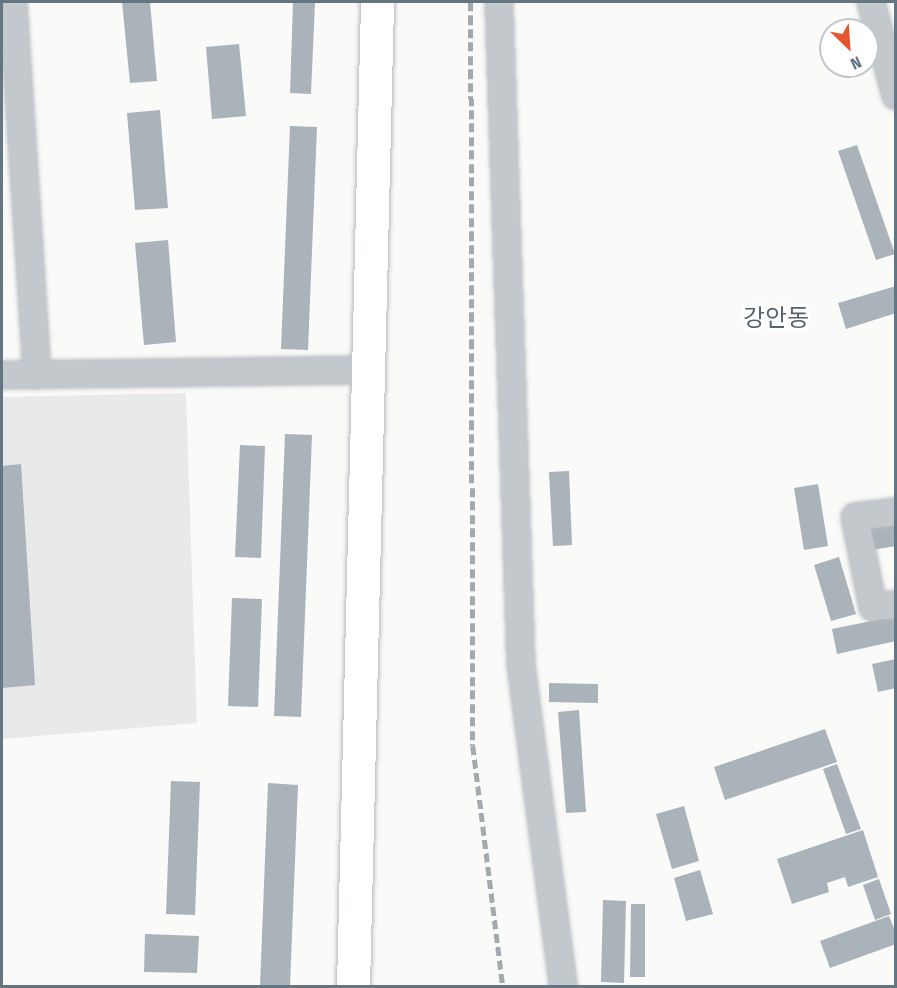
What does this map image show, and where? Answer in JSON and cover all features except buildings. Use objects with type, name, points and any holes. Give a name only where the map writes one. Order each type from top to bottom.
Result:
[{"type":"main road","points":[[353,987],[376,2]]},
{"type":"street","points":[[13,2],[37,375]]},
{"type":"street","points":[[500,2],[521,665],[563,987]]},
{"type":"street","points":[[872,2],[896,96]]},
{"type":"street","points":[[2,375],[369,370]]},
{"type":"street","points":[[896,512],[855,517],[873,607],[896,604]]},
{"type":"shaded area","points":[[186,393],[197,723],[2,739],[2,397]]},
{"type":"railway","points":[[471,2],[473,746],[503,986]]},
{"type":"district","name":"강안동","points":[[776,319]]}]
